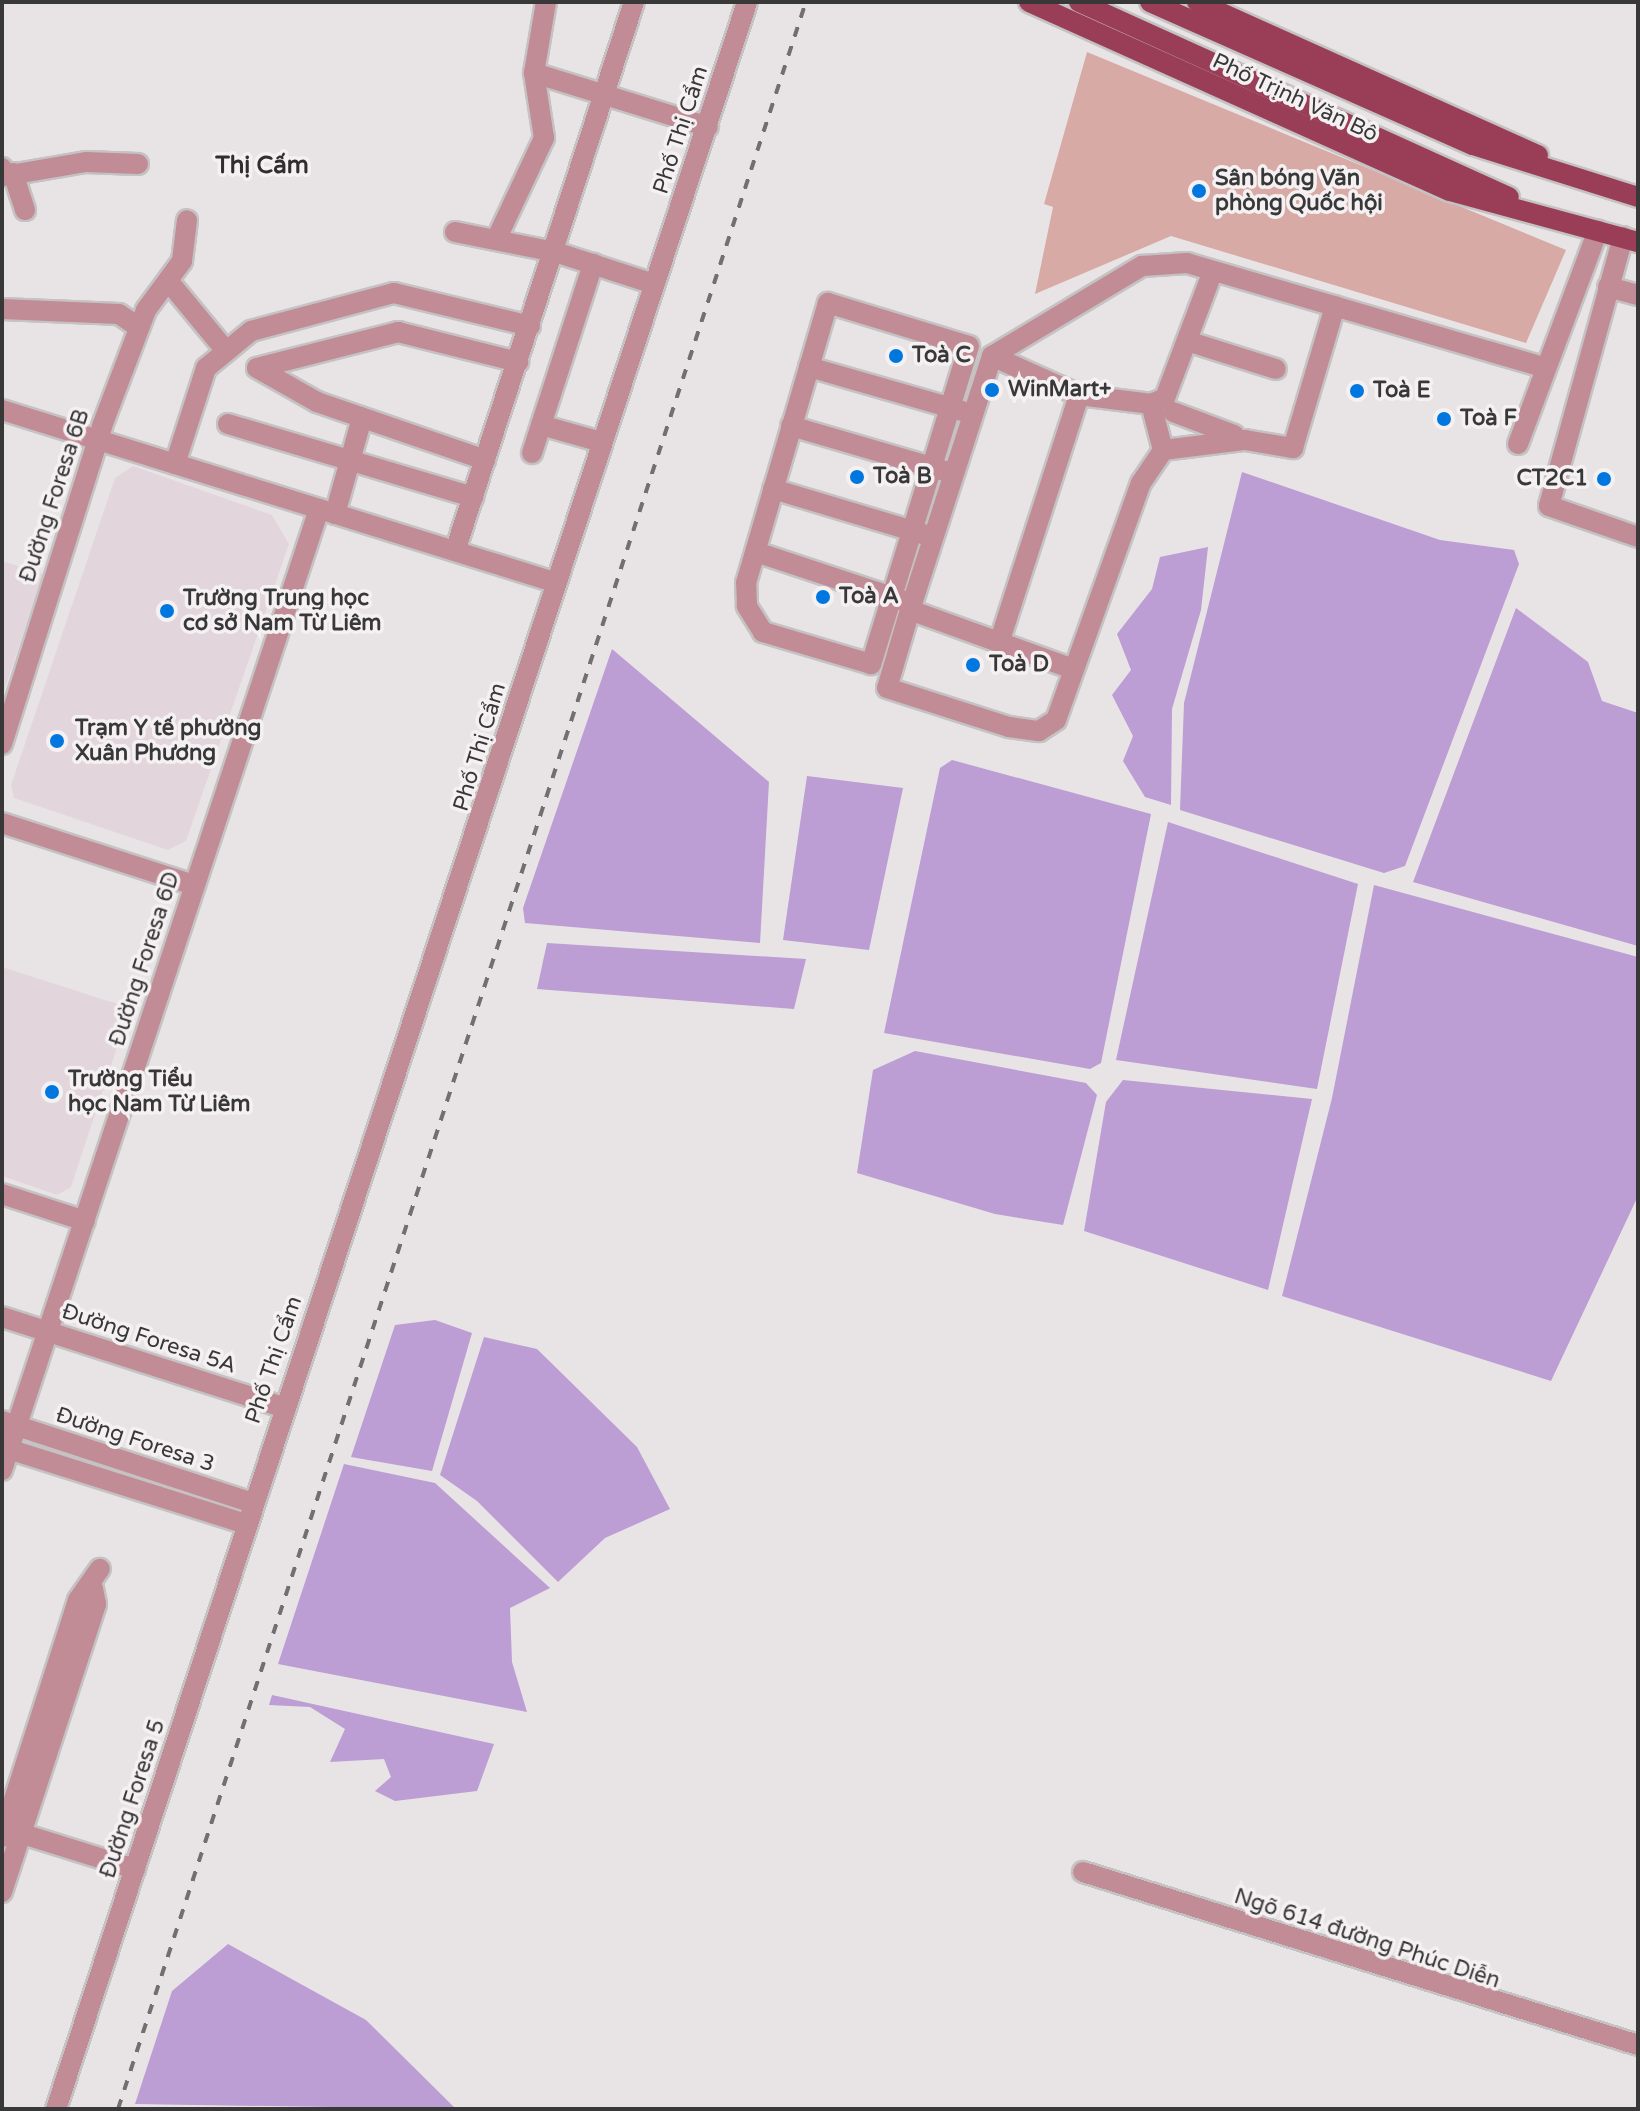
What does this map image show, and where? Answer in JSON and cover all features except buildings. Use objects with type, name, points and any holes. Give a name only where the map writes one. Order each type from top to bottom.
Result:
[{"type":"main road","name":"Phố Trịnh Văn Bô","points":[[1029,2],[1346,150],[1450,191],[1631,239]]},
{"type":"main road","name":"Phố Trịnh Văn Bô","points":[[1079,2],[1550,216]]},
{"type":"main road","name":"Phố Trịnh Văn Bô","points":[[1150,2],[1473,145],[1638,197]]},
{"type":"main road","name":"Phố Trịnh Văn Bô","points":[[1197,2],[1595,184]]},
{"type":"street","points":[[496,240],[544,138],[534,73],[546,2]]},
{"type":"street","points":[[455,551],[634,2]]},
{"type":"street","name":"Phố Thị Cẩm","points":[[253,1503],[282,1407],[463,886],[554,582],[708,127],[747,2]]},
{"type":"street","points":[[534,73],[708,127]]},
{"type":"street","points":[[25,210],[8,170],[86,162],[138,164]]},
{"type":"street","points":[[2,309],[119,314],[142,318],[170,283],[182,261],[187,220]]},
{"type":"street","points":[[1518,444],[1598,230]]},
{"type":"street","points":[[455,232],[555,252],[654,284]]},
{"type":"street","points":[[1631,239],[1608,287],[1549,506],[1638,537]]},
{"type":"street","points":[[1213,271],[1163,405],[1163,450],[1141,483],[1056,720],[1039,731],[887,688],[992,356],[1142,266],[1187,263],[1546,368]]},
{"type":"street","points":[[532,453],[593,264]]},
{"type":"street","points":[[170,283],[226,351]]},
{"type":"street","points":[[1608,287],[1638,295]]},
{"type":"street","points":[[175,464],[206,368],[251,331],[394,293],[530,326]]},
{"type":"street","points":[[828,303],[969,346],[951,407],[871,664],[763,632],[747,606],[756,552],[828,303]]},
{"type":"street","points":[[1163,450],[1189,442],[1245,440],[1293,448],[1335,306]]},
{"type":"street","name":"Đường Foresa 6B","points":[[2,744],[98,440],[142,318]]},
{"type":"street","points":[[485,460],[362,418],[257,368],[398,332],[518,362]]},
{"type":"street","points":[[1187,341],[1276,369]]},
{"type":"street","points":[[992,356],[1079,395],[1163,405],[1245,440]]},
{"type":"street","points":[[809,367],[973,415]]},
{"type":"street","points":[[1000,640],[1079,395]]},
{"type":"street","points":[[1163,405],[1189,442]]},
{"type":"street","points":[[2,410],[554,582]]},
{"type":"street","name":"Đường Foresa 6D","points":[[2,1470],[9,1424],[50,1333],[194,885],[327,511],[350,461],[362,418]]},
{"type":"street","points":[[228,424],[473,497]]},
{"type":"street","points":[[541,425],[601,442]]},
{"type":"street","points":[[791,426],[954,474]]},
{"type":"street","points":[[773,489],[933,537]]},
{"type":"street","points":[[756,552],[891,596],[911,607],[1073,669]]},
{"type":"street","points":[[2,823],[194,885]]},
{"type":"street","points":[[2,1194],[85,1221]]},
{"type":"street","name":"Đường Foresa 5A","points":[[2,1317],[282,1407]]},
{"type":"street","name":"Đường Foresa 3","points":[[9,1424],[253,1503]]},
{"type":"street","name":"Đường Foresa 3","points":[[5,1448],[246,1524]]},
{"type":"street","name":"Đường Foresa 5","points":[[56,2109],[253,1503]]},
{"type":"street","points":[[2,1892],[7,1832],[78,1600],[96,1578]]},
{"type":"street","points":[[7,1832],[135,1869]]},
{"type":"street","name":"Ngõ 614 đường Phúc Diễn","points":[[1083,1872],[1638,2045]]},
{"type":"shaded area","points":[[1087,52],[1566,250],[1526,343],[1171,236],[1035,294],[1053,207],[1044,204]]},
{"type":"shaded area","name":"Trường Trung học cơ sở Nam Từ Liêm","points":[[133,466],[272,515],[289,544],[186,841],[168,850],[14,798],[11,785],[115,478]]},
{"type":"shaded area","points":[[1242,472],[1440,540],[1514,550],[1519,564],[1405,866],[1384,873],[1180,810],[1184,703]]},
{"type":"shaded area","points":[[1208,547],[1201,610],[1172,709],[1171,805],[1145,797],[1123,761],[1133,736],[1112,695],[1131,670],[1117,634],[1152,589],[1160,557]]},
{"type":"shaded area","points":[[2,561],[43,574],[2,698]]},
{"type":"shaded area","points":[[1516,608],[1588,662],[1602,701],[1638,713],[1638,946],[1413,882]]},
{"type":"shaded area","points":[[612,649],[769,782],[760,943],[525,923],[523,908]]},
{"type":"shaded area","points":[[952,760],[1151,814],[1101,1063],[1090,1069],[884,1033],[940,768]]},
{"type":"shaded area","points":[[807,776],[903,788],[869,950],[783,940]]},
{"type":"shaded area","points":[[1168,822],[1358,884],[1317,1089],[1116,1060]]},
{"type":"shaded area","points":[[1374,885],[1638,957],[1638,1196],[1551,1381],[1282,1296],[1332,1098]]},
{"type":"shaded area","points":[[547,943],[806,959],[794,1009],[537,989]]},
{"type":"shaded area","name":"Trường Tiểu học Nam Từ Liêm","points":[[2,967],[130,1008],[71,1187],[57,1195],[2,1176]]},
{"type":"shaded area","points":[[915,1051],[1086,1083],[1097,1095],[1063,1225],[995,1214],[857,1173],[873,1070]]},
{"type":"shaded area","points":[[1123,1080],[1312,1099],[1268,1290],[1084,1231],[1106,1102]]},
{"type":"shaded area","points":[[435,1320],[472,1333],[432,1471],[351,1457],[395,1325]]},
{"type":"shaded area","points":[[484,1337],[537,1349],[637,1447],[670,1509],[605,1538],[558,1582],[477,1501],[440,1475]]},
{"type":"shaded area","points":[[344,1464],[435,1483],[550,1588],[510,1608],[512,1662],[527,1712],[278,1664]]},
{"type":"shaded area","points":[[272,1695],[494,1744],[477,1791],[395,1801],[375,1791],[391,1777],[384,1759],[330,1762],[345,1729],[310,1707],[269,1705]]},
{"type":"shaded area","points":[[228,1944],[366,2020],[456,2109],[135,2104],[172,1991]]},
{"type":"railway","points":[[118,2109],[806,2]]},
{"type":"place","name":"Sân bóng Văn phòng Quốc hội","points":[[1199,191]]},
{"type":"place","name":"Toà C","points":[[896,356]]},
{"type":"place","name":"WinMart+","points":[[992,390]]},
{"type":"place","name":"Toà E","points":[[1357,391]]},
{"type":"place","name":"Toà F","points":[[1444,419]]},
{"type":"place","name":"Toà B","points":[[857,477]]},
{"type":"place","name":"CT2C1","points":[[1604,479]]},
{"type":"place","name":"Toà A","points":[[823,597]]},
{"type":"place","name":"Trường Trung học cơ sở Nam Từ Liêm","points":[[167,611]]},
{"type":"place","name":"Toà D","points":[[973,665]]},
{"type":"place","name":"Trạm Y tế phường Xuân Phương","points":[[57,741]]},
{"type":"place","name":"Trường Tiểu học Nam Từ Liêm","points":[[52,1092]]},
{"type":"district","name":"Thị Cấm","points":[[262,166]]}]
